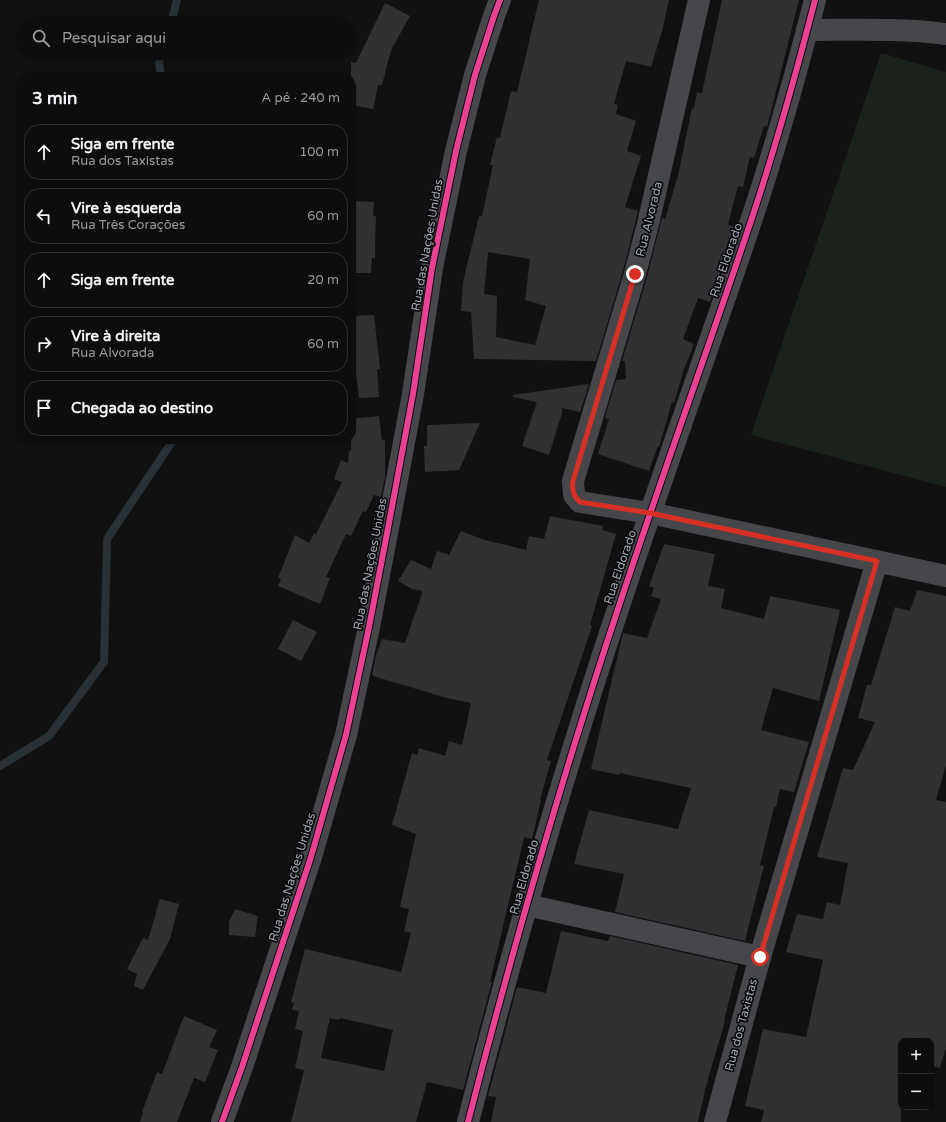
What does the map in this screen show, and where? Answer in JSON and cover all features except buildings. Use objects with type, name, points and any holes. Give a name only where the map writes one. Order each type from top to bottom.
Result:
[{"type":"street","name":"Rua das Nações Unidas","points":[[222,1122],[245,1060],[309,865],[346,734],[389,523],[413,394],[432,268],[456,151],[475,75],[500,0]]},
{"type":"street","name":"Rua Alvorada","points":[[650,513],[580,502],[574,495],[573,481],[637,267],[650,217],[699,0]]},
{"type":"street","name":"Rua Eldorado","points":[[468,1122],[527,905],[592,687],[650,513],[752,219],[780,127],[815,0]]},
{"type":"street","points":[[807,30],[863,30],[932,32],[946,34]]},
{"type":"street","points":[[650,513],[946,576]]},
{"type":"street","name":"Rua dos Taxistas","points":[[715,1122],[760,957],[877,561]]},
{"type":"street","points":[[527,905],[760,957]]},
{"type":"shaded area","points":[[881,53],[946,72],[946,487],[751,435]]},
{"type":"waterway","points":[[173,16],[177,0]]},
{"type":"waterway","points":[[160,60],[160,72]]},
{"type":"waterway","points":[[0,766],[49,736],[104,662],[107,539],[171,444]]},
{"type":"cycle path","points":[[222,1122],[242,1067],[311,857],[346,735],[389,523],[413,394],[432,268],[456,151],[475,75],[500,0]]},
{"type":"cycle path","points":[[468,1122],[520,930],[576,739],[633,563],[760,194],[785,111],[815,0]]},
{"type":"route","points":[[635,274],[573,481],[572,489],[577,499],[580,502],[650,513],[877,561],[760,957]]}]
